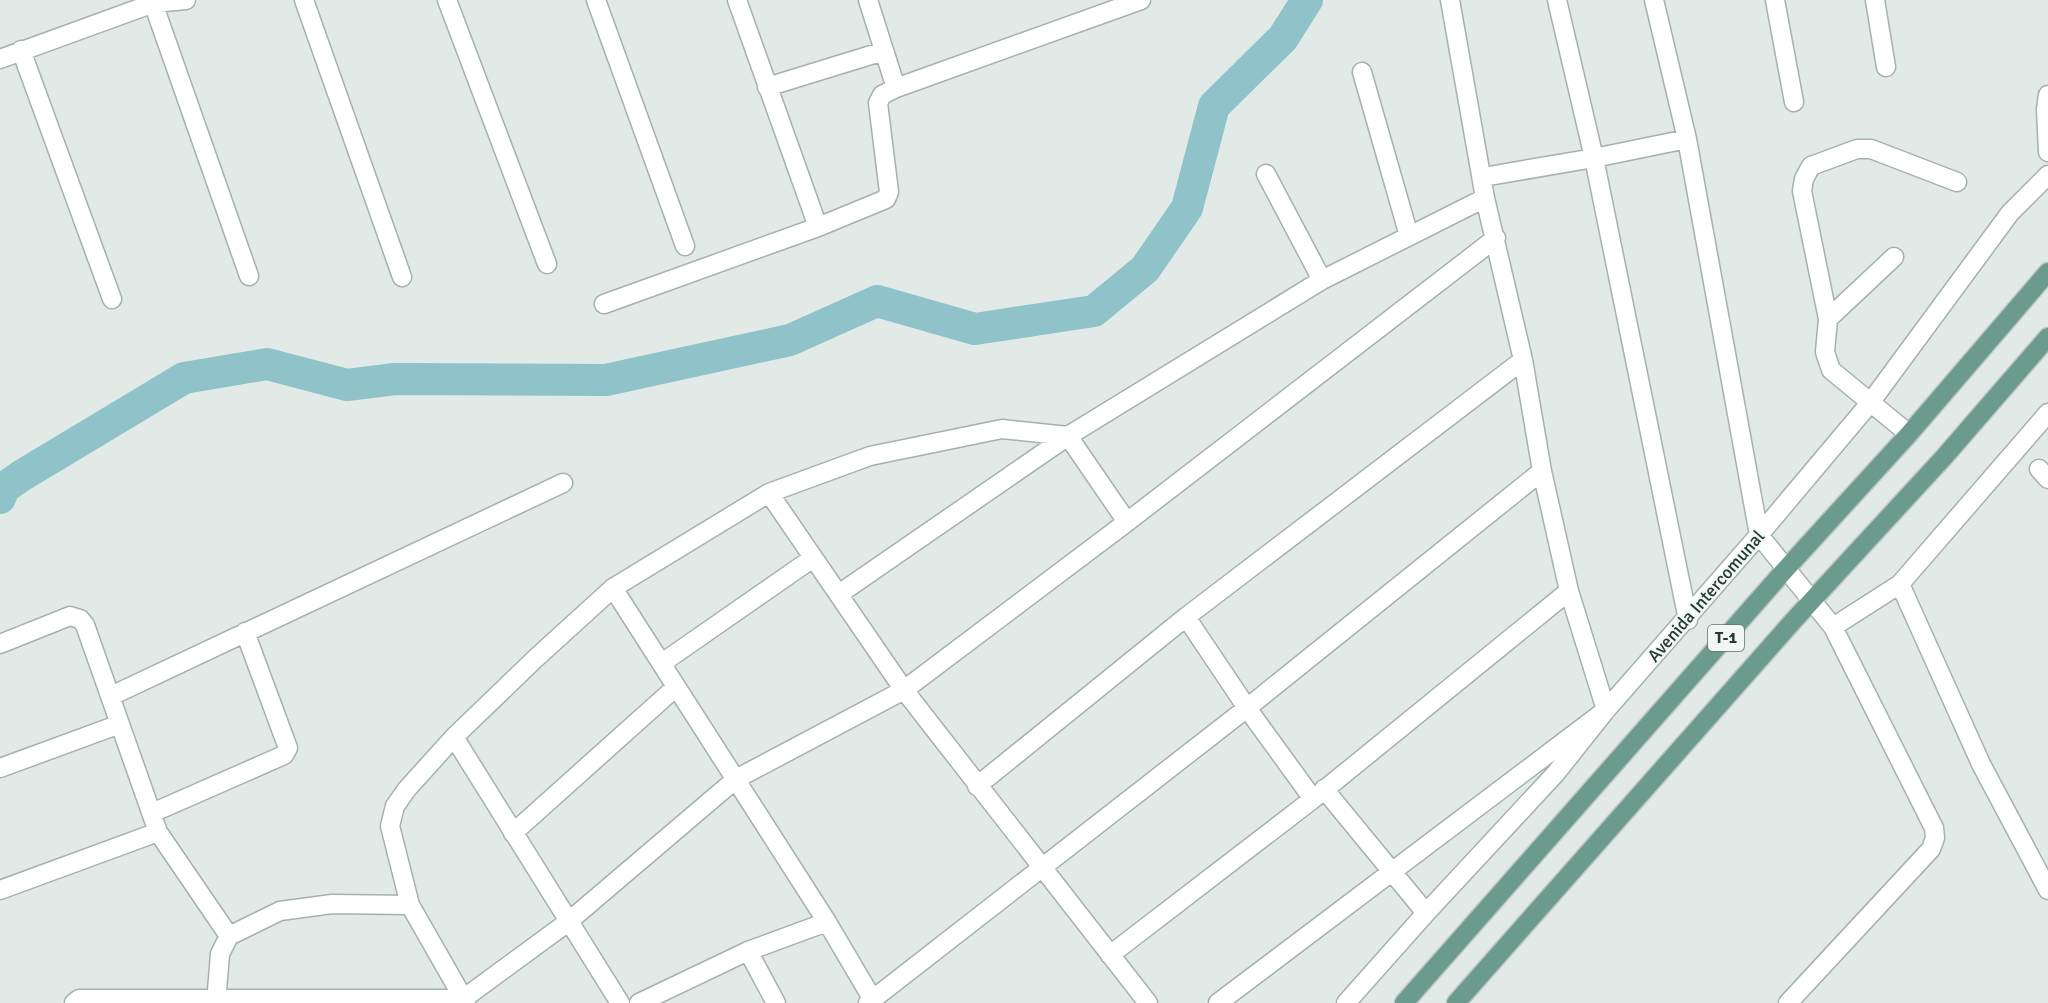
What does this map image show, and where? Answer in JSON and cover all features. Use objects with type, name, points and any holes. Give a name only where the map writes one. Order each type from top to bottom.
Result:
[{"type":"main road","name":"T-1","points":[[1404,1003],[1787,567],[1910,434],[2048,272]]},
{"type":"main road","name":"T-1","points":[[1456,1003],[2048,337]]},
{"type":"street","points":[[0,59],[153,2],[186,0]]},
{"type":"street","points":[[304,0],[402,277]]},
{"type":"street","points":[[447,0],[547,264]]},
{"type":"street","points":[[596,0],[685,246]]},
{"type":"street","points":[[737,0],[818,227]]},
{"type":"street","points":[[868,0],[896,88]]},
{"type":"street","points":[[604,304],[818,227],[886,199],[889,192],[878,103],[882,95],[1116,4],[1141,0]]},
{"type":"street","points":[[1218,1003],[1606,710],[1569,591],[1542,471],[1522,360],[1496,238],[1485,198],[1450,0]]},
{"type":"street","points":[[1557,0],[1594,159],[1688,620]]},
{"type":"street","points":[[1774,0],[1794,102]]},
{"type":"street","points":[[1875,0],[1886,67]]},
{"type":"street","points":[[1657,1],[1687,139],[1759,535],[1814,600],[1833,627],[1934,828],[1935,838],[1931,849],[1788,1003]]},
{"type":"street","points":[[153,2],[249,276]]},
{"type":"street","points":[[21,50],[112,299]]},
{"type":"street","points":[[767,87],[884,51]]},
{"type":"street","points":[[1362,72],[1409,236]]},
{"type":"street","points":[[2048,95],[2046,109],[2048,152]]},
{"type":"street","points":[[1483,177],[1594,159],[1687,139]]},
{"type":"street","points":[[1910,434],[1831,370],[1825,352],[1828,319],[1802,191],[1804,179],[1811,166],[1857,149],[1871,149],[1958,182]]},
{"type":"street","points":[[1266,174],[1322,280]]},
{"type":"street","name":"Avenida Intercomunal","points":[[1346,1003],[1425,913],[1542,789],[1606,710],[1688,620],[1870,403],[2010,213],[2048,175]]},
{"type":"street","points":[[839,594],[1068,436],[1322,280],[1485,198]]},
{"type":"street","points":[[74,1003],[79,999],[215,1002],[323,997],[464,1001],[568,922],[736,780],[904,690],[1496,238]]},
{"type":"street","points":[[1828,319],[1894,257]]},
{"type":"street","points":[[977,786],[1186,617],[1522,360]]},
{"type":"street","points":[[1833,627],[1900,584],[2048,413]]},
{"type":"street","points":[[464,1001],[410,904],[390,826],[395,806],[407,789],[454,737],[614,588],[770,493],[870,456],[1002,429],[1068,436],[1127,522]]},
{"type":"street","points":[[614,588],[826,922],[870,1001],[893,996],[1041,868],[1247,708],[1542,471]]},
{"type":"street","points":[[111,696],[562,483]]},
{"type":"street","points":[[770,493],[904,690],[1148,1003]]},
{"type":"street","points":[[662,663],[813,558]]},
{"type":"street","points":[[1900,584],[1981,764],[2048,890]]},
{"type":"street","points":[[1110,956],[1318,794],[1569,591]]},
{"type":"street","points":[[0,644],[70,616],[80,619],[85,625],[158,832],[229,936]]},
{"type":"street","points":[[1186,617],[1247,708],[1318,794],[1391,871],[1425,913]]},
{"type":"street","points":[[152,813],[284,755],[288,748],[244,632]]},
{"type":"street","points":[[513,833],[676,687]]},
{"type":"street","points":[[0,768],[120,724]]},
{"type":"street","points":[[454,737],[620,1003]]},
{"type":"street","points":[[0,890],[158,832]]},
{"type":"street","points":[[215,1002],[220,954],[229,936],[280,911],[332,904],[410,904]]},
{"type":"street","points":[[639,1003],[748,951],[826,922]]},
{"type":"street","points":[[748,951],[776,1003]]},
{"type":"waterway","points":[[0,498],[4,488],[21,476],[184,378],[267,364],[347,385],[395,379],[606,380],[790,340],[877,301],[975,329],[1094,311],[1145,269],[1187,208],[1214,106],[1283,38],[1307,0]]}]
